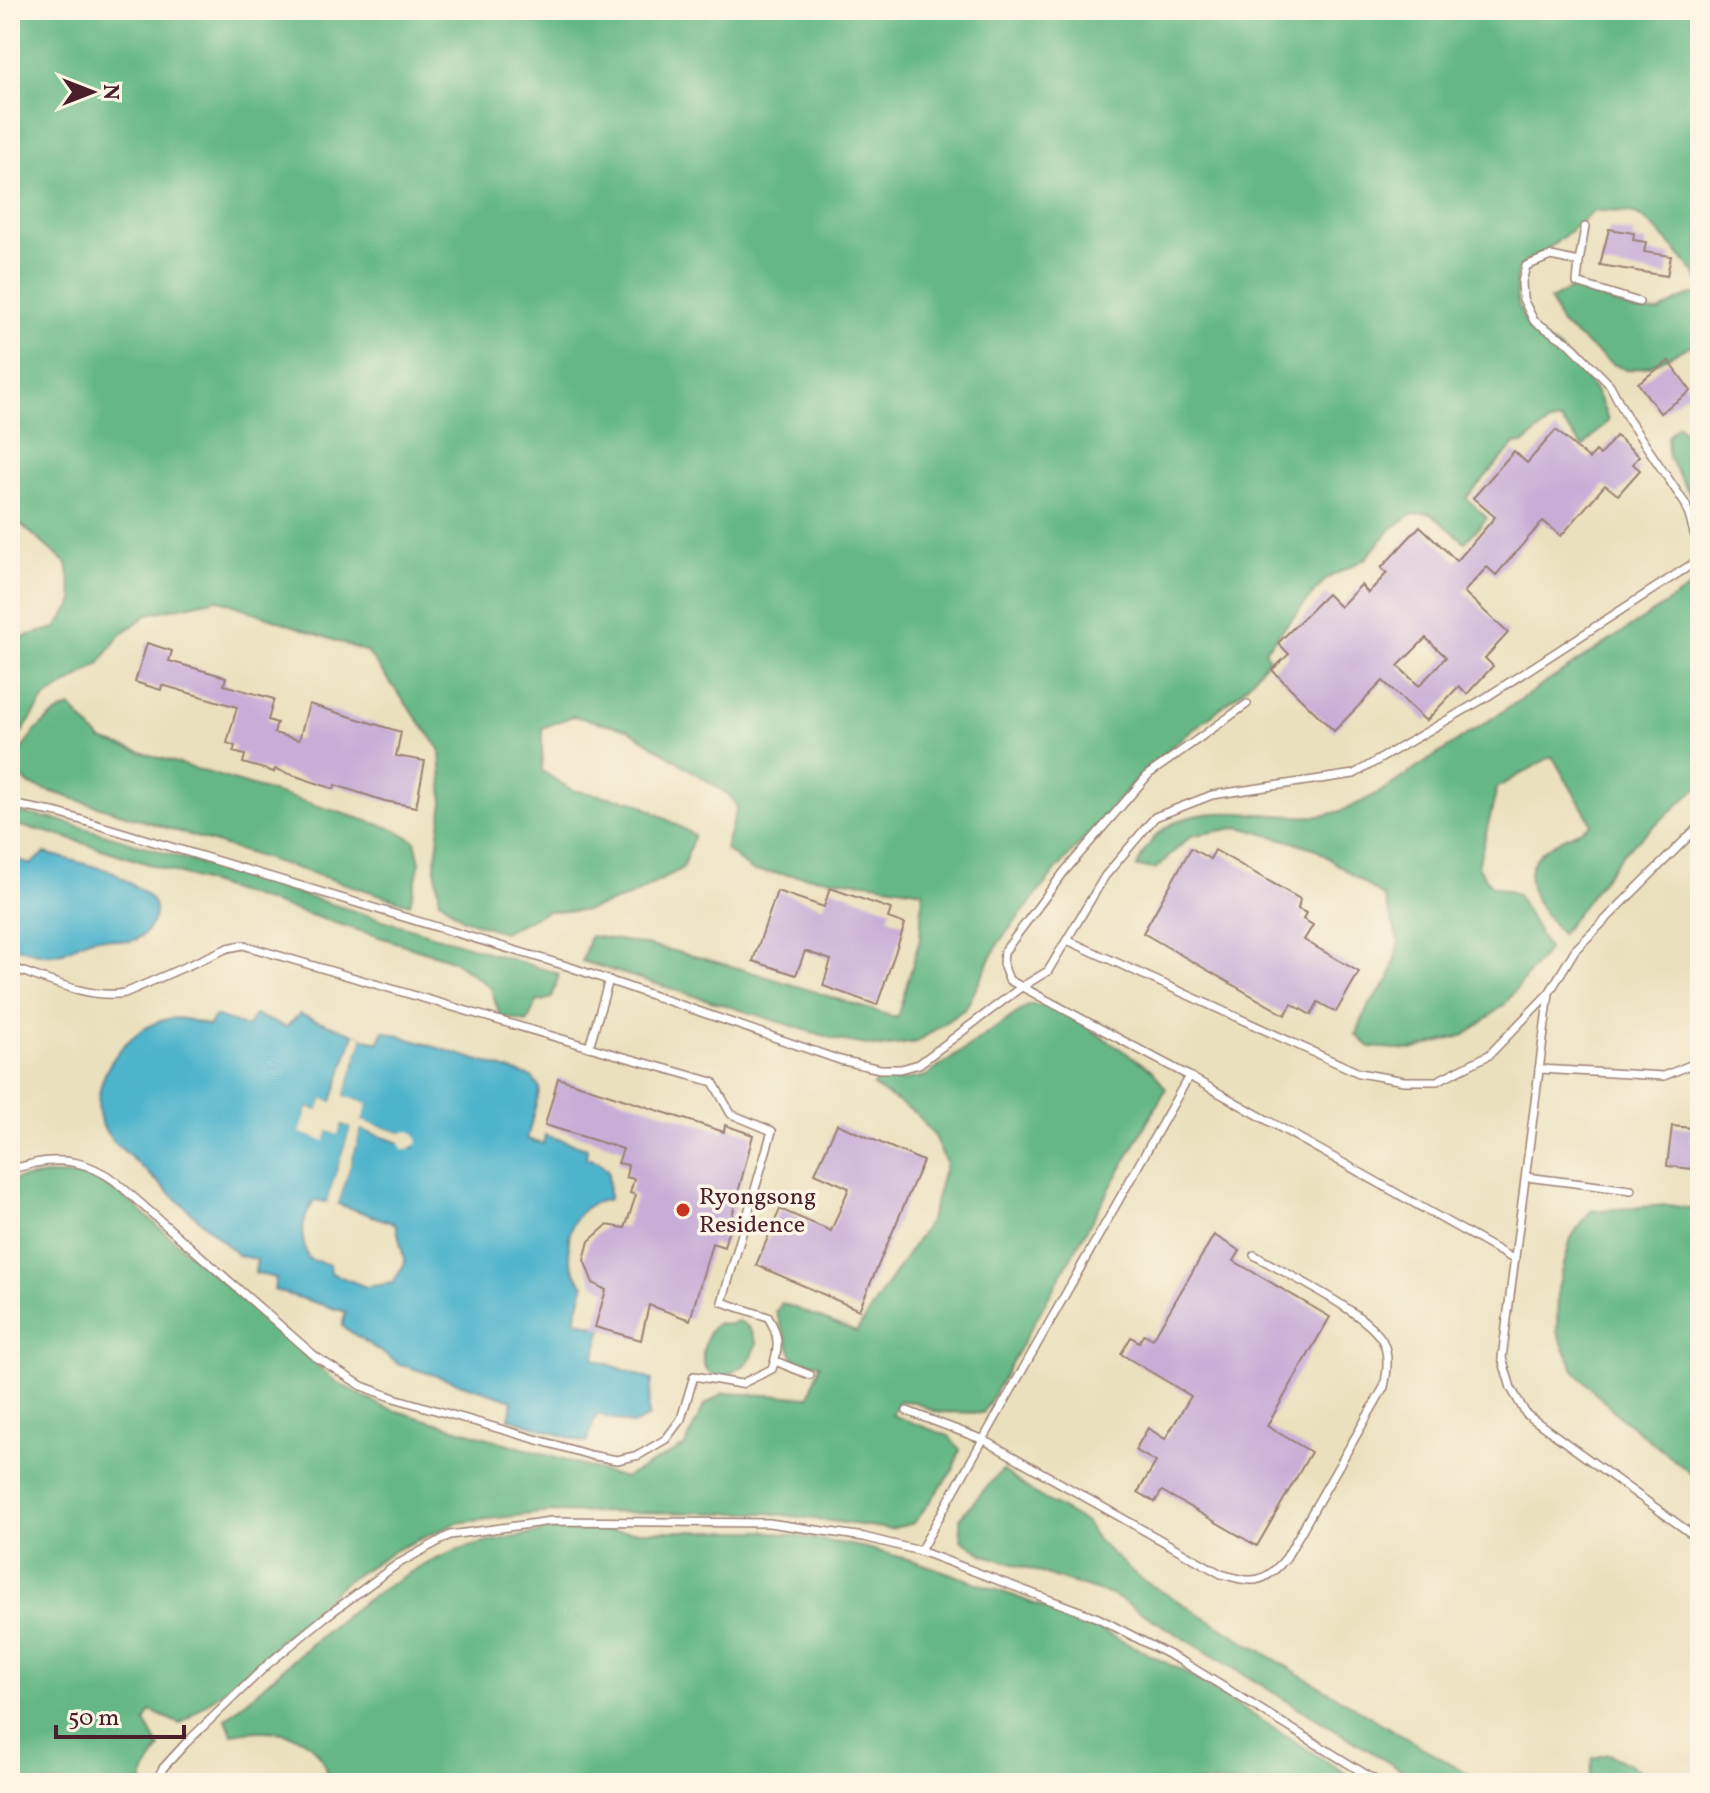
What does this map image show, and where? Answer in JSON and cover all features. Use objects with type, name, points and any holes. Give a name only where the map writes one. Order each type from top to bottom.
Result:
[{"type":"lane","points":[[1585,227],[1577,283],[1639,302]]},
{"type":"lane","points":[[10,804],[58,813],[609,980],[840,1060],[880,1069],[901,1069],[919,1064],[1020,988],[1048,971],[1105,876],[1155,817],[1212,795],[1354,774],[1485,698],[1700,556],[1686,505],[1628,419],[1610,385],[1570,344],[1534,321],[1523,299],[1522,282],[1526,266],[1551,256],[1579,262]]},
{"type":"lane","points":[[1247,704],[1149,774],[1064,872],[1004,952],[1003,964],[1009,980],[1189,1076],[1515,1260]]},
{"type":"lane","points":[[1067,940],[1359,1073],[1404,1081],[1437,1081],[1489,1055],[1549,993],[1575,950],[1700,825]]},
{"type":"lane","points":[[10,967],[110,996],[125,993],[228,948],[243,945],[713,1082],[731,1114],[772,1131],[722,1302],[768,1317],[775,1328],[779,1348],[772,1369],[741,1384],[694,1376],[681,1419],[666,1439],[639,1455],[617,1460],[590,1455],[362,1386],[316,1357],[96,1167],[69,1160],[10,1168]]},
{"type":"lane","points":[[589,1047],[609,980]]},
{"type":"lane","points":[[1549,993],[1502,1358],[1511,1388],[1526,1414],[1700,1540]]},
{"type":"lane","points":[[1539,1069],[1664,1076],[1700,1061]]},
{"type":"lane","points":[[920,1551],[1189,1076]]},
{"type":"lane","points":[[1526,1177],[1631,1190]]},
{"type":"lane","points":[[907,1411],[984,1440],[1221,1574],[1246,1581],[1271,1576],[1286,1558],[1384,1387],[1388,1370],[1384,1344],[1367,1321],[1254,1255]]},
{"type":"lane","points":[[775,1361],[810,1375]]},
{"type":"lane","points":[[155,1783],[163,1768],[186,1743],[301,1636],[396,1565],[450,1535],[551,1521],[769,1523],[864,1537],[920,1551],[1098,1618],[1183,1662],[1380,1783]]},
{"type":"green space","points":[[10,10],[1700,10],[1700,282],[1682,257],[1654,228],[1639,216],[1623,212],[1594,211],[1544,252],[1525,262],[1517,276],[1516,296],[1526,323],[1561,351],[1583,374],[1596,392],[1608,421],[1583,447],[1561,421],[1549,423],[1523,444],[1516,443],[1466,498],[1487,518],[1465,542],[1430,513],[1412,514],[1391,529],[1365,559],[1326,579],[1265,650],[1269,658],[1243,690],[1150,764],[1058,868],[999,942],[966,1008],[917,1042],[880,1047],[838,1040],[582,961],[590,936],[629,942],[707,959],[897,1018],[920,939],[923,891],[752,871],[725,849],[737,807],[729,795],[628,729],[573,716],[542,728],[542,771],[572,790],[636,802],[694,835],[683,868],[631,896],[585,911],[547,911],[503,932],[463,919],[440,900],[435,866],[443,803],[440,749],[367,652],[217,599],[148,614],[119,636],[99,664],[45,698],[10,750],[10,645],[26,636],[56,628],[74,602],[67,564],[10,515]]},
{"type":"green space","points":[[1572,288],[1634,311],[1659,312],[1700,292],[1700,341],[1649,366],[1627,370],[1610,363],[1561,324],[1550,300]]},
{"type":"green space","points":[[1678,425],[1700,451],[1700,511],[1668,457],[1667,436]]},
{"type":"green space","points":[[1700,581],[1700,786],[1624,852],[1561,934],[1539,905],[1530,884],[1530,873],[1533,863],[1547,848],[1592,824],[1552,756],[1497,788],[1478,866],[1490,885],[1517,894],[1548,949],[1504,1005],[1465,1035],[1411,1050],[1370,1047],[1356,1035],[1368,1007],[1390,979],[1399,942],[1384,897],[1314,848],[1240,827],[1191,836],[1155,869],[1137,867],[1151,842],[1169,826],[1191,817],[1215,813],[1318,816],[1359,803],[1382,791]]},
{"type":"green space","points":[[70,707],[101,740],[394,829],[415,841],[420,862],[410,904],[30,785],[19,775],[23,748],[40,726]]},
{"type":"green space","points":[[10,811],[58,820],[559,974],[552,998],[537,1002],[527,1022],[500,1016],[491,988],[452,960],[51,833],[10,824]]},
{"type":"green space","points":[[1029,1005],[1054,1005],[1152,1070],[1166,1089],[983,1413],[935,1412],[915,1402],[899,1401],[892,1415],[949,1436],[960,1450],[953,1470],[914,1523],[890,1529],[769,1513],[550,1512],[456,1523],[393,1551],[342,1584],[237,1680],[180,1724],[151,1711],[145,1722],[160,1748],[145,1772],[143,1783],[10,1783],[10,1180],[46,1175],[87,1176],[119,1192],[336,1382],[383,1407],[624,1478],[685,1446],[704,1406],[723,1393],[809,1397],[820,1364],[794,1359],[776,1312],[782,1303],[856,1332],[930,1220],[946,1163],[933,1134],[915,1113],[873,1086],[878,1079],[900,1081],[926,1076]]},
{"type":"green space","points":[[1668,1205],[1700,1210],[1700,1481],[1617,1414],[1575,1372],[1557,1332],[1558,1288],[1571,1238],[1591,1211]]},
{"type":"green space","points":[[737,1321],[745,1324],[752,1333],[757,1344],[753,1353],[736,1371],[712,1374],[704,1364],[703,1355],[708,1335],[718,1323],[729,1325]]},
{"type":"green space","points":[[1002,1470],[1037,1495],[1086,1523],[1098,1541],[1138,1577],[1485,1783],[1423,1783],[1114,1596],[985,1555],[961,1540],[960,1517]]},
{"type":"green space","points":[[547,1531],[766,1531],[862,1547],[915,1561],[1100,1630],[1181,1670],[1361,1783],[332,1783],[318,1753],[301,1739],[266,1731],[232,1734],[226,1719],[303,1650],[386,1587],[457,1551]]},
{"type":"green space","points":[[1609,1754],[1662,1783],[1589,1783],[1593,1758]]},
{"type":"water","points":[[45,853],[114,872],[145,893],[155,907],[155,916],[148,929],[133,940],[93,938],[51,954],[10,945],[10,868],[17,866],[20,860],[30,865]]},
{"type":"water","points":[[300,1014],[360,1036],[354,1035],[332,1102],[323,1099],[319,1111],[308,1108],[301,1133],[324,1140],[328,1131],[338,1134],[342,1124],[351,1127],[327,1202],[314,1201],[307,1215],[303,1237],[309,1259],[330,1265],[331,1273],[366,1287],[393,1283],[405,1263],[396,1224],[338,1204],[361,1129],[414,1148],[415,1134],[362,1121],[367,1104],[344,1096],[363,1037],[378,1043],[384,1031],[532,1077],[540,1088],[527,1139],[543,1144],[545,1135],[587,1148],[586,1158],[599,1162],[608,1171],[609,1199],[592,1204],[581,1212],[570,1232],[569,1255],[584,1285],[575,1320],[602,1328],[594,1359],[652,1380],[649,1417],[633,1425],[597,1414],[586,1443],[509,1418],[513,1400],[399,1364],[342,1326],[346,1312],[274,1290],[276,1278],[255,1273],[257,1259],[239,1256],[112,1140],[103,1127],[98,1103],[106,1071],[126,1044],[152,1024],[178,1018],[209,1026],[215,1016],[247,1027],[255,1015],[286,1027]]},
{"type":"pier","points":[[355,1034],[363,1037],[344,1096],[368,1104],[362,1121],[401,1133],[410,1131],[415,1134],[418,1143],[408,1150],[402,1149],[399,1141],[361,1129],[338,1204],[334,1202],[357,1127],[362,1125],[389,1134],[360,1124],[358,1120],[362,1106],[340,1097],[357,1039],[336,1104],[325,1104],[320,1115],[311,1113],[305,1130],[322,1136],[325,1128],[336,1130],[341,1120],[355,1126],[331,1202],[327,1202],[351,1127],[342,1124],[338,1135],[328,1131],[325,1141],[300,1133],[308,1108],[318,1111],[323,1099],[333,1102]]},
{"type":"building","points":[[1609,229],[1634,233],[1633,240],[1646,242],[1644,252],[1671,256],[1667,276],[1600,265]]},
{"type":"building","points":[[1669,361],[1691,391],[1660,413],[1638,383]]},
{"type":"building","points":[[1556,430],[1589,459],[1596,451],[1600,455],[1616,436],[1639,456],[1633,464],[1640,470],[1618,495],[1605,485],[1561,536],[1543,521],[1496,575],[1487,567],[1464,592],[1508,633],[1485,658],[1493,666],[1467,694],[1459,686],[1426,721],[1383,681],[1334,731],[1272,670],[1289,654],[1278,643],[1327,594],[1340,607],[1361,585],[1368,593],[1387,573],[1381,568],[1420,526],[1457,561],[1495,517],[1473,498],[1514,451],[1527,463]],"holes":[[[1426,638],[1446,657],[1419,686],[1398,666]]]},
{"type":"building","points":[[147,643],[172,651],[169,661],[226,677],[224,685],[274,699],[268,720],[277,723],[274,733],[299,740],[309,704],[401,732],[396,756],[425,761],[416,807],[335,785],[334,789],[275,769],[274,772],[243,763],[245,755],[233,752],[235,746],[227,743],[237,707],[162,685],[161,690],[135,682]]},
{"type":"building","points":[[1191,848],[1210,859],[1215,850],[1300,899],[1298,909],[1306,913],[1303,919],[1313,925],[1304,940],[1359,972],[1336,1012],[1318,1002],[1311,1015],[1292,1004],[1285,1015],[1143,933]]},
{"type":"building","points":[[830,888],[891,909],[888,918],[905,924],[877,1005],[823,986],[831,960],[805,951],[796,975],[753,961],[777,891],[824,907]]},
{"type":"building","name":"Ryongsong Residence","points":[[558,1078],[724,1132],[725,1125],[753,1135],[724,1247],[712,1243],[690,1320],[649,1305],[641,1340],[595,1327],[606,1290],[593,1283],[584,1260],[589,1241],[607,1225],[625,1228],[636,1195],[630,1193],[634,1179],[626,1177],[628,1165],[618,1163],[623,1149],[545,1125]]},
{"type":"building","points":[[837,1124],[923,1161],[859,1310],[756,1265],[780,1209],[831,1231],[849,1188],[815,1173]]},
{"type":"building","points":[[1672,1126],[1692,1128],[1690,1141],[1700,1142],[1700,1170],[1667,1166]]},
{"type":"building","points":[[1214,1235],[1240,1251],[1234,1261],[1330,1317],[1267,1426],[1311,1452],[1257,1546],[1162,1491],[1155,1502],[1138,1492],[1156,1462],[1135,1450],[1148,1428],[1165,1439],[1191,1396],[1121,1354],[1131,1337],[1139,1342],[1144,1334],[1153,1339]]},
{"type":"place","name":"Ryongsong Residence","points":[[683,1210]]}]
